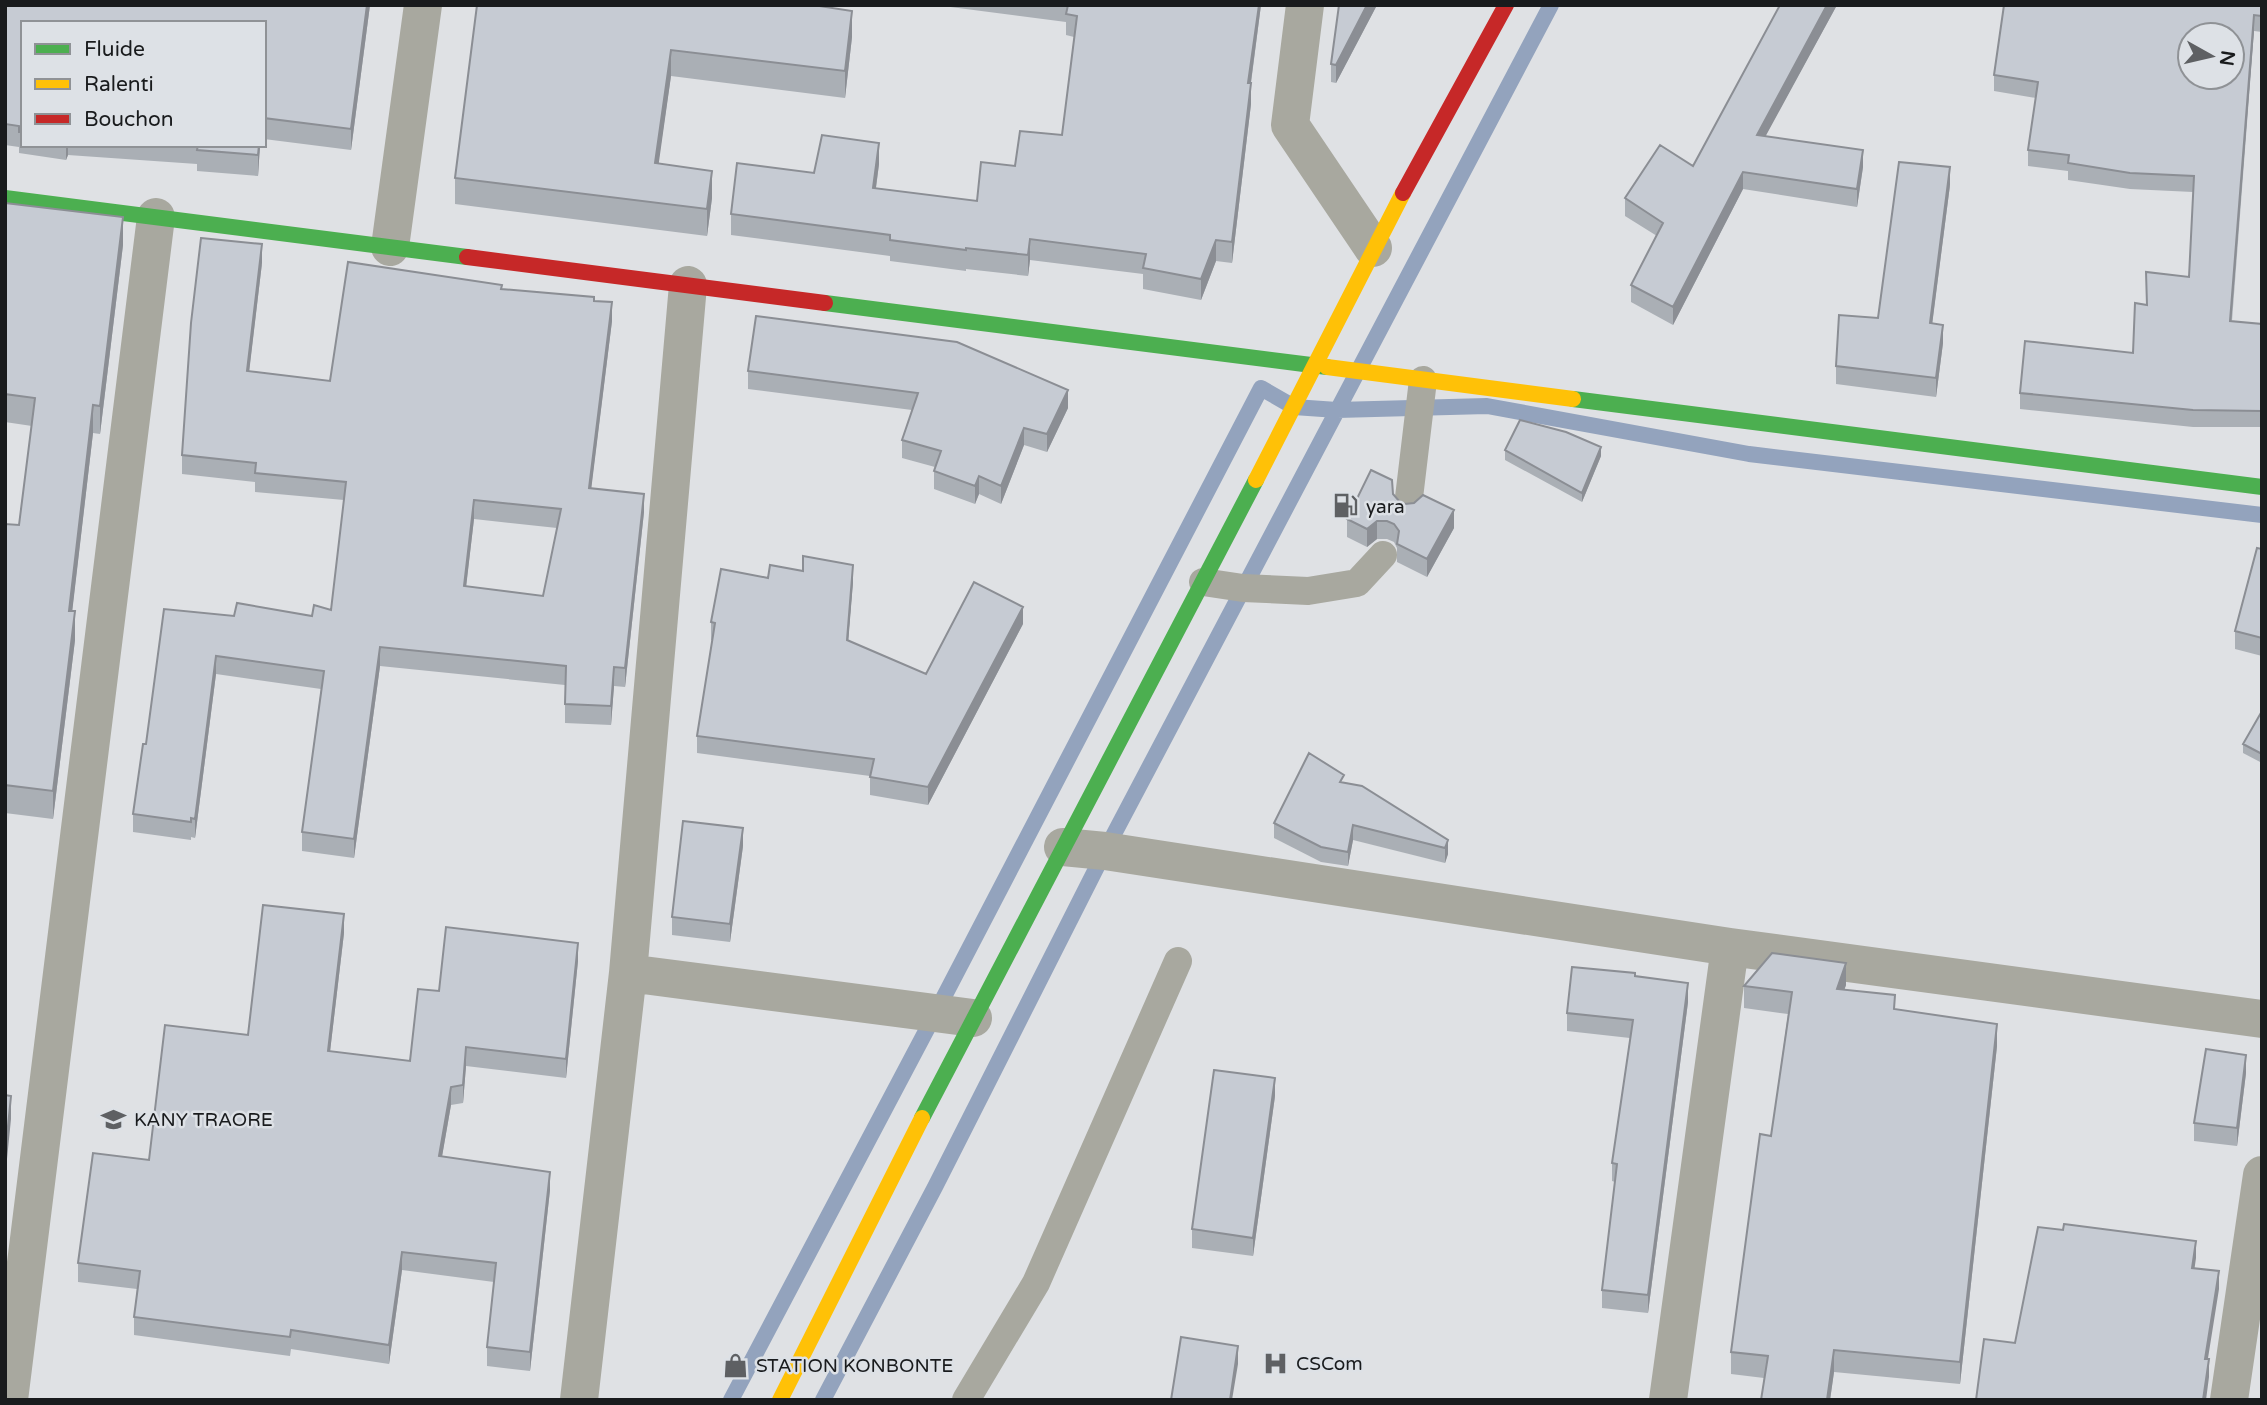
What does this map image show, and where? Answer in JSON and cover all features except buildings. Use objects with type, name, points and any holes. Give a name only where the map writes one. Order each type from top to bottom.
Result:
[{"type":"street","points":[[390,247],[423,5]]},
{"type":"street","points":[[1305,5],[1290,125],[1373,248]]},
{"type":"street","points":[[780,1400],[973,1018],[1203,582],[1373,248],[1506,5]]},
{"type":"street","points":[[5,198],[2262,487]]},
{"type":"street","points":[[9,1400],[156,217]]},
{"type":"street","points":[[579,1400],[628,973],[688,285]]},
{"type":"street","points":[[1063,847],[1105,851],[1730,947],[2262,1019]]},
{"type":"street","points":[[1668,1400],[1730,947]]},
{"type":"street","points":[[628,973],[973,1018]]},
{"type":"street","points":[[2229,1400],[2262,1175]]},
{"type":"lane","points":[[1408,506],[1423,380]]},
{"type":"lane","points":[[1203,582],[1243,588],[1308,592],[1357,583],[1383,555]]},
{"type":"lane","points":[[966,1400],[1036,1283],[1178,961]]},
{"type":"waterway","points":[[823,1400],[935,1187],[1105,851],[1551,5]]},
{"type":"waterway","points":[[731,1400],[1261,388],[1294,407],[1337,410],[1487,406],[1749,454],[2262,515]]},
{"type":"traffic: fast","points":[[5,198],[467,257]]},
{"type":"traffic: fast","points":[[825,303],[1327,367]]},
{"type":"traffic: fast","points":[[1573,399],[2262,487]]},
{"type":"traffic: fast","points":[[922,1118],[1256,480]]},
{"type":"traffic: slow","points":[[1256,480],[1403,193]]},
{"type":"traffic: slow","points":[[1327,367],[1573,399]]},
{"type":"traffic: slow","points":[[780,1400],[922,1118]]},
{"type":"traffic: jam","points":[[1403,193],[1506,5]]},
{"type":"traffic: jam","points":[[467,257],[825,303]]},
{"type":"place","name":"yara","points":[[1346,506]]},
{"type":"place","name":"KANY TRAORE","points":[[114,1119]]},
{"type":"place","name":"CSCom","points":[[1276,1363]]},
{"type":"place","name":"STATION KONBONTE","points":[[736,1365]]}]
